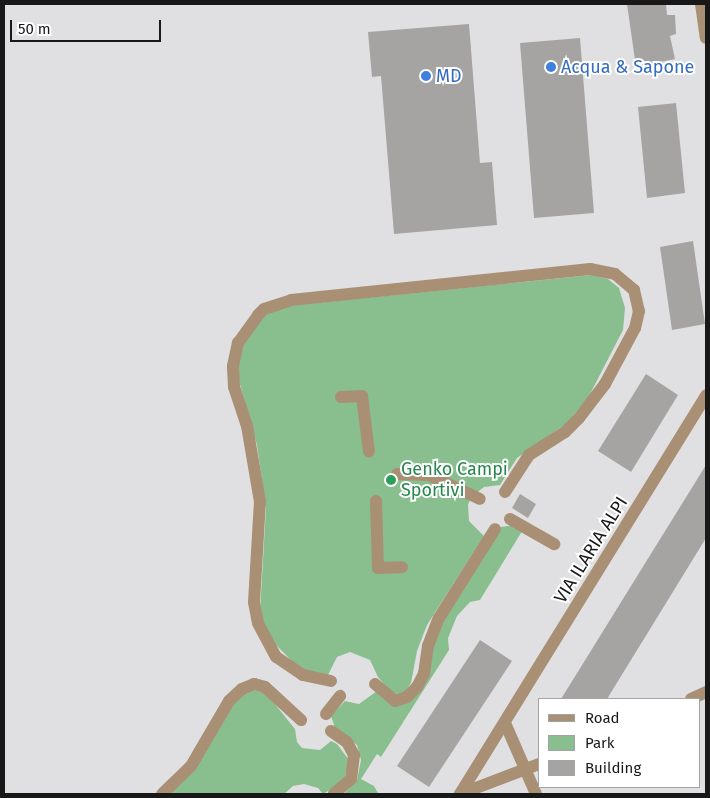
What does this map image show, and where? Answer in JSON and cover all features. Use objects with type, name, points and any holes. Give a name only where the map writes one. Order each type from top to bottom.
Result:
[{"type":"street","points":[[701,4],[706,38]]},
{"type":"street","points":[[331,681],[304,676],[276,657],[258,623],[254,602],[260,502],[247,426],[234,387],[233,366],[238,343],[258,315],[264,309],[291,300],[590,269],[615,274],[634,290],[638,311],[635,328],[604,384],[579,418],[565,432],[529,455],[505,492]]},
{"type":"street","name":"VIA ILARIA ALPI","points":[[460,794],[706,395]]},
{"type":"street","points":[[341,398],[362,396],[369,452]]},
{"type":"street","points":[[397,474],[429,475],[480,499]]},
{"type":"street","points":[[376,501],[378,568],[402,568]]},
{"type":"street","points":[[510,519],[554,544]]},
{"type":"street","points":[[375,684],[395,700],[407,697],[417,687],[424,674],[428,646],[439,618],[495,529]]},
{"type":"street","points":[[162,794],[191,766],[229,701],[242,689],[254,684],[266,687],[301,720]]},
{"type":"street","points":[[692,698],[706,692]]},
{"type":"street","points":[[326,714],[340,696]]},
{"type":"street","points":[[505,723],[536,794]]},
{"type":"street","points":[[331,731],[347,742],[354,755],[351,779],[334,794]]},
{"type":"street","points":[[460,794],[538,764]]},
{"type":"green space","name":"Genko Campi Sportivi","points":[[592,275],[608,279],[619,288],[625,308],[623,330],[589,396],[567,423],[517,458],[500,485],[484,487],[471,497],[468,505],[469,521],[484,536],[427,625],[417,651],[411,683],[404,693],[399,695],[389,690],[378,677],[370,660],[350,652],[337,657],[328,675],[308,671],[293,662],[271,640],[260,612],[266,508],[257,445],[239,381],[238,367],[244,341],[262,317],[273,310],[288,306]]},
{"type":"green space","points":[[516,525],[524,528],[480,600],[470,602],[457,616],[448,638],[449,650],[381,757],[377,754],[361,779],[374,786],[378,793],[344,794],[357,780],[361,760],[357,745],[335,728],[331,716],[345,701],[359,704],[377,691],[403,704],[442,621],[497,532],[501,527]]},
{"type":"green space","points":[[248,689],[266,693],[295,729],[297,742],[302,748],[320,750],[331,741],[337,744],[349,760],[344,781],[323,794],[318,788],[304,784],[293,786],[284,794],[168,794],[228,708]]},
{"type":"building","points":[[627,4],[666,4],[667,15],[675,15],[676,34],[670,36],[675,59],[636,67]]},
{"type":"building","points":[[469,24],[480,163],[492,162],[497,225],[394,234],[381,76],[372,77],[368,32]]},
{"type":"building","points":[[580,38],[594,213],[534,218],[520,43]]},
{"type":"building","points":[[676,103],[685,193],[647,198],[638,107]]},
{"type":"building","points":[[693,241],[705,324],[672,330],[660,247]]},
{"type":"building","points":[[646,374],[678,395],[631,472],[598,451]]},
{"type":"building","points":[[706,465],[706,538],[608,698],[562,698]]},
{"type":"building","points":[[520,494],[536,504],[528,518],[512,508]]},
{"type":"building","points":[[480,640],[512,661],[429,787],[397,766]]},
{"type":"place","name":"Acqua & Sapone","points":[[551,67]]},
{"type":"place","name":"MD","points":[[426,76]]},
{"type":"place","name":"Genko Campi Sportivi","points":[[391,480]]}]
